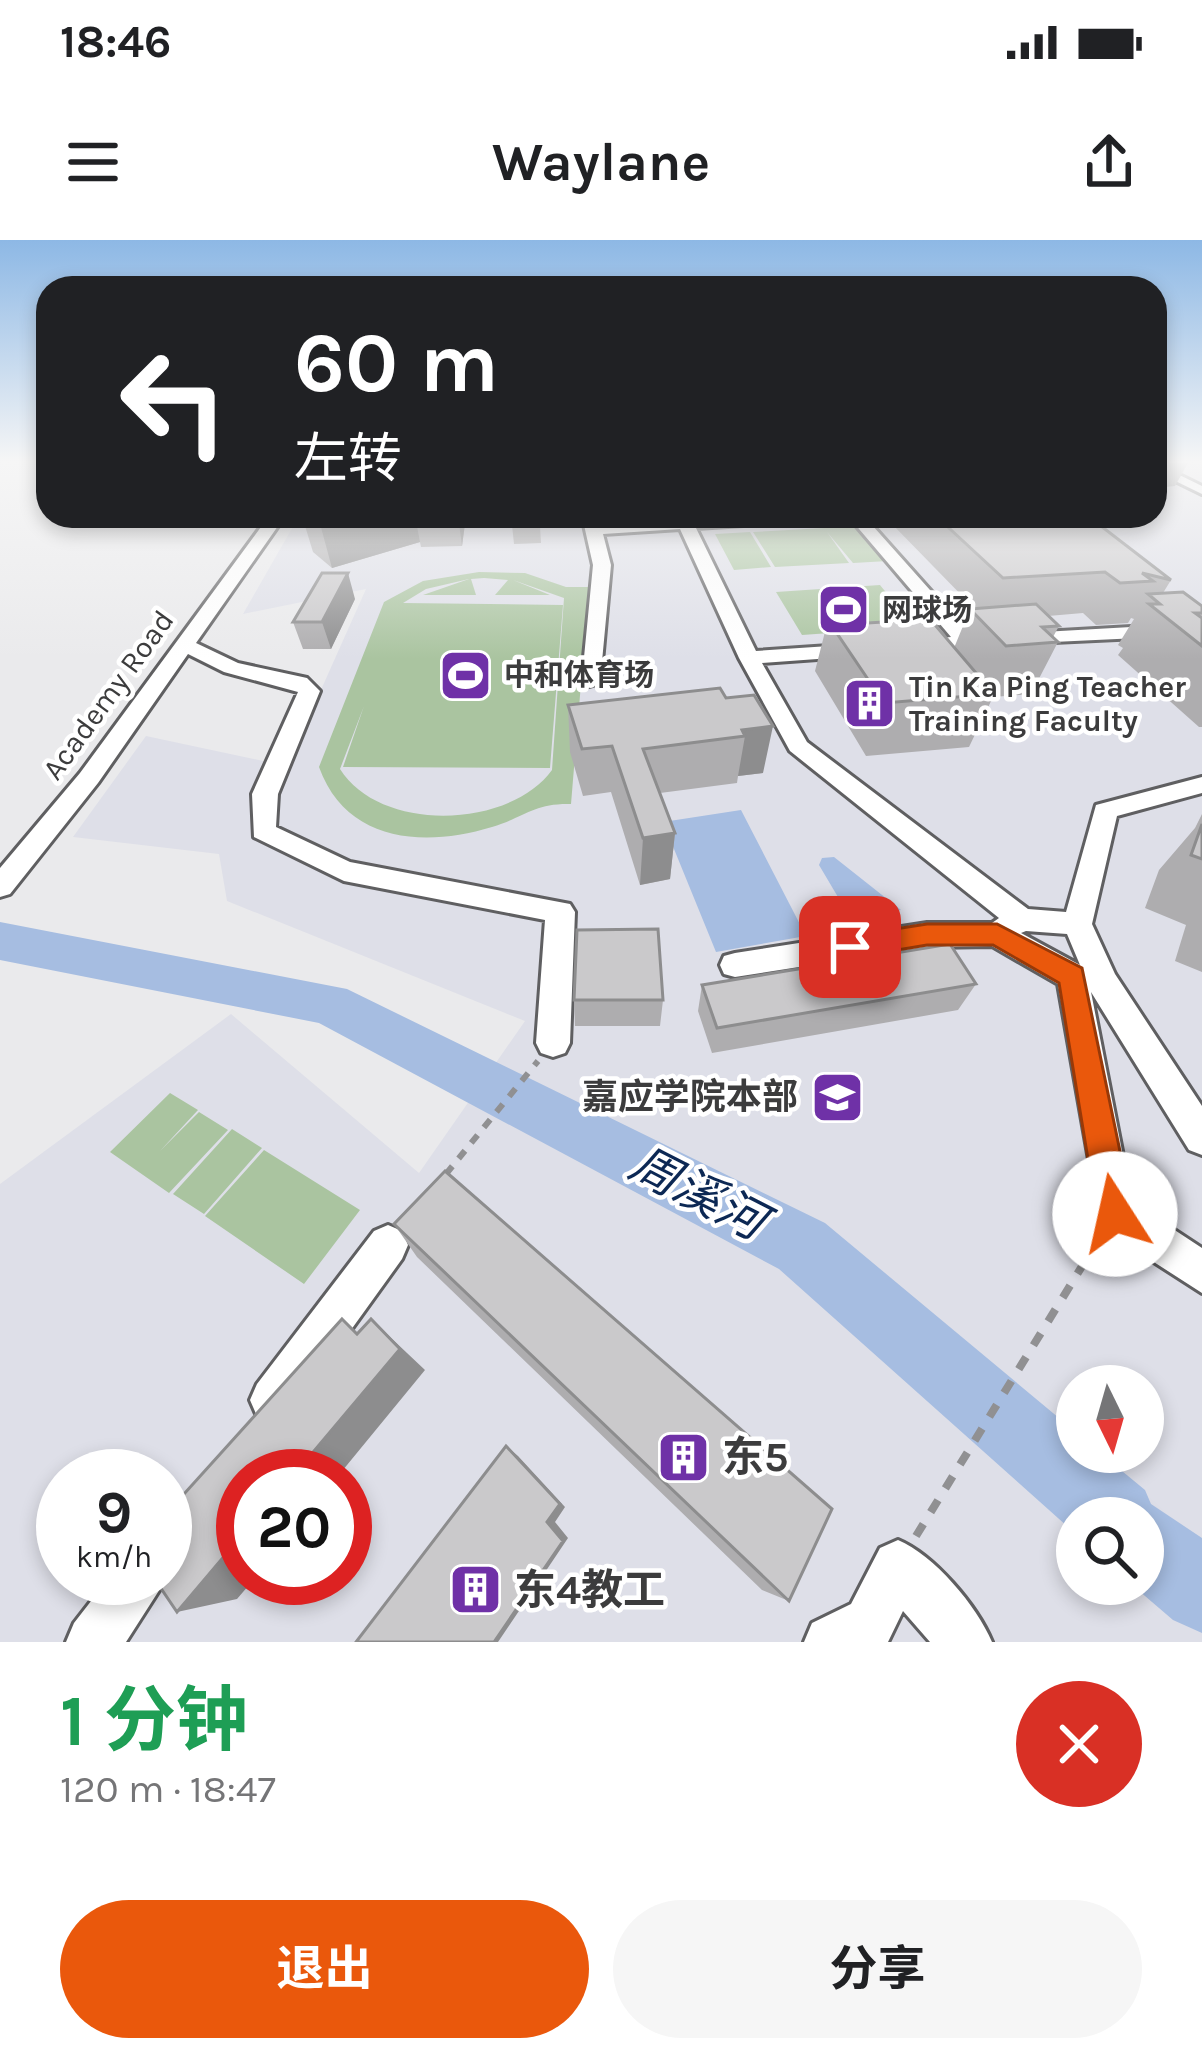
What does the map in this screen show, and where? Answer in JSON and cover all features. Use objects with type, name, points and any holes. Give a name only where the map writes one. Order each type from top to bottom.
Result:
[{"type":"street","name":"Academy Road","points":[[42,830],[67,779],[255,528]]},
{"type":"street","name":"Academy Road","points":[[42,830],[89,778],[268,528]]},
{"type":"street","points":[[589,683],[602,565],[592,528]]},
{"type":"street","points":[[688,528],[749,658],[798,746],[1009,927],[1088,979],[1202,1138]]},
{"type":"street","points":[[867,528],[965,641]]},
{"type":"street","points":[[1158,617],[1202,650]]},
{"type":"street","points":[[749,658],[1202,629]]},
{"type":"street","points":[[183,644],[231,668],[299,683],[309,691],[265,794],[263,831],[344,871],[560,912],[553,1043]]},
{"type":"street","points":[[1202,785],[1105,811],[1077,924],[1088,979],[1115,1214],[1202,1272]]},
{"type":"street","points":[[0,887],[42,830]]},
{"type":"street","points":[[735,965],[927,935],[1077,924]]},
{"type":"street","points":[[249,1433],[388,1246]]},
{"type":"street","points":[[831,1642],[870,1623],[898,1566],[965,1642]]},
{"type":"street","points":[[94,1642],[121,1605]]},
{"type":"path","points":[[433,1190],[553,1043]]},
{"type":"path","points":[[898,1566],[1115,1214]]},
{"type":"shaded area","name":"嘉应学院本部","points":[[292,528],[1202,528],[1202,1642],[0,1642],[0,1184],[231,1014],[419,1173],[525,1021],[227,901],[219,854],[73,837],[146,736],[287,766],[366,589],[243,614]]},
{"type":"green space","points":[[862,528],[888,561],[853,563],[827,532],[849,563],[775,567],[753,532]]},
{"type":"green space","points":[[750,532],[771,567],[734,570],[715,534]]},
{"type":"green space","points":[[479,572],[525,573],[566,587],[589,587],[571,804],[538,808],[466,834],[414,837],[367,824],[331,792],[319,767],[384,602],[423,581]],"holes":[[[469,579],[423,595],[476,595],[471,579],[508,580],[495,595],[550,595],[513,580],[564,598],[552,770],[532,790],[506,804],[445,816],[413,813],[359,790],[340,769],[364,706],[343,767],[550,768],[563,605],[403,603],[426,589]]]},
{"type":"green space","name":"网球场","points":[[880,585],[914,627],[802,635],[776,592]]},
{"type":"green space","points":[[170,1093],[198,1110],[160,1151],[199,1112],[228,1130],[169,1193],[110,1152]]},
{"type":"green space","points":[[232,1129],[262,1148],[204,1214],[173,1194]]},
{"type":"green space","points":[[264,1150],[360,1210],[304,1284],[205,1216]]},
{"type":"water","points":[[741,810],[806,936],[716,952],[663,822]]},
{"type":"water","points":[[834,857],[901,910],[861,918],[848,914],[819,865],[822,858]]},
{"type":"building","points":[[949,528],[1104,528],[1171,580],[1142,573],[1153,581],[1120,583],[1105,572],[1003,578]]},
{"type":"building","points":[[322,573],[348,573],[322,622],[293,622]]},
{"type":"building","points":[[1183,592],[1202,606],[1202,613],[1195,613],[1202,618],[1202,646],[1149,604],[1160,604],[1148,594]]},
{"type":"building","points":[[1036,604],[1059,626],[1042,627],[1058,642],[1006,646],[970,609]]},
{"type":"building","points":[[864,618],[868,623],[930,619],[994,694],[884,703],[828,620]]},
{"type":"building","points":[[720,688],[726,698],[754,695],[773,726],[742,730],[745,736],[643,749],[675,833],[643,838],[612,746],[582,749],[568,705]]},
{"type":"building","points":[[1202,824],[1202,859],[1191,855]]},
{"type":"building","points":[[658,929],[663,1000],[574,1000],[577,930]]},
{"type":"building","points":[[950,944],[976,984],[717,1028],[702,985]]},
{"type":"building","points":[[445,1171],[832,1509],[789,1601],[394,1224]]},
{"type":"building","points":[[342,1319],[357,1334],[371,1319],[400,1349],[316,1449],[225,1449]]},
{"type":"building","name":"东4教工","points":[[506,1446],[560,1504],[547,1522],[563,1541],[494,1642],[356,1642]]},
{"type":"building","points":[[216,1459],[216,1566],[192,1594],[192,1485]]},
{"type":"waterway","name":"周溪河","points":[[0,941],[329,1004],[802,1246],[1093,1497]]},
{"type":"waterway","name":"周溪河","points":[[1164,1559],[1202,1591]]},
{"type":"place","name":"网球场","points":[[843,610]]},
{"type":"place","name":"中和体育场","points":[[465,675]]},
{"type":"place","name":"Tin Ka Ping Teacher Training Faculty","points":[[870,704]]},
{"type":"place","name":"嘉应学院本部","points":[[837,1097]]},
{"type":"place","name":"东5","points":[[683,1457]]},
{"type":"place","name":"东4教工","points":[[475,1590]]},
{"type":"route","points":[[850,947],[927,935],[997,934],[1072,976],[1115,1214]]}]
